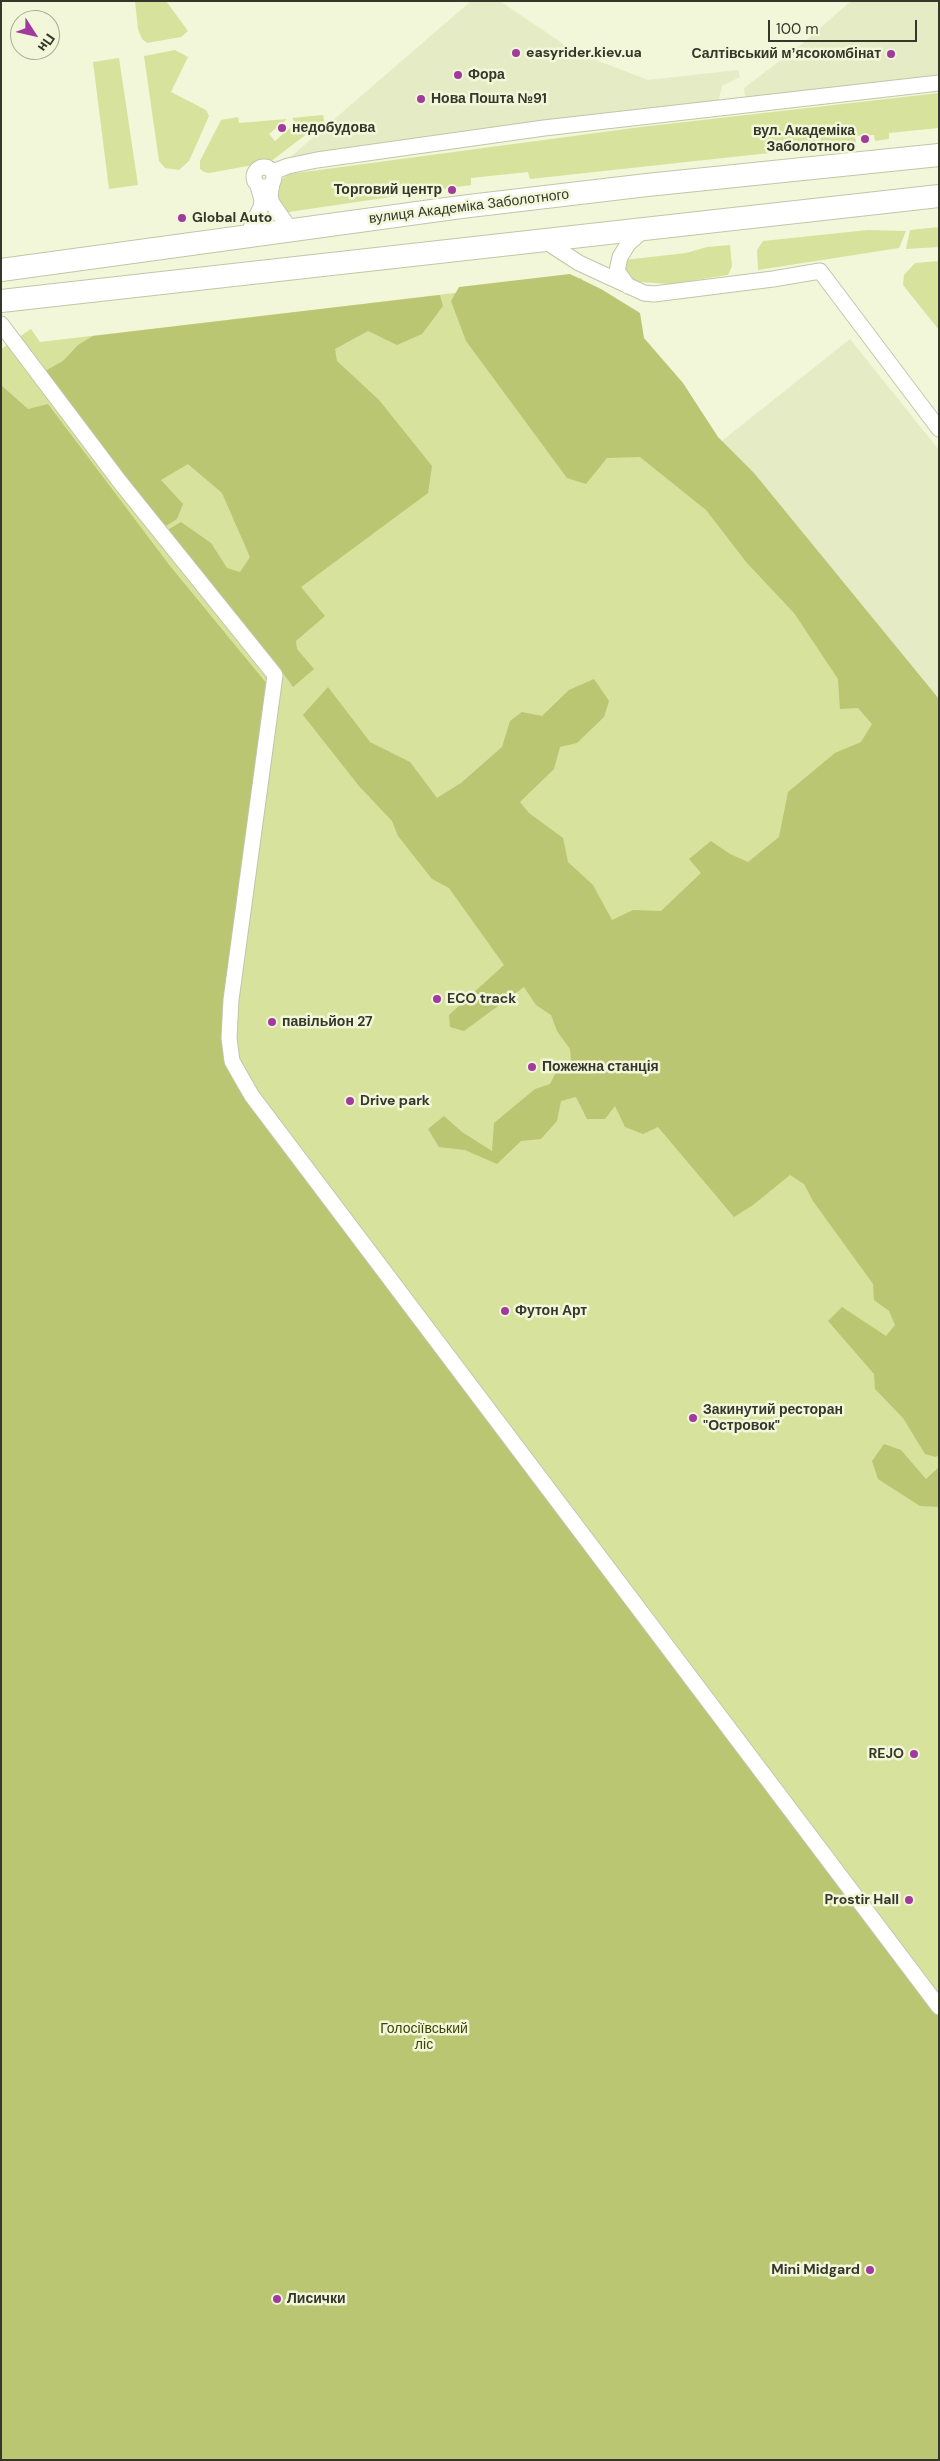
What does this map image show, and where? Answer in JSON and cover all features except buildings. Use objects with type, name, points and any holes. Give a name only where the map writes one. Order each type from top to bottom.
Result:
[{"type":"highway","name":"вулиця Академіка Заболотного","points":[[1,270],[292,232],[461,207],[637,186],[939,155]]},
{"type":"highway","points":[[1,301],[378,260],[647,227],[939,196]]},
{"type":"street","points":[[246,238],[261,207],[268,180],[288,166],[317,160],[526,130],[939,83]]},
{"type":"street","points":[[268,180],[272,203],[292,232]]},
{"type":"street","points":[[631,289],[617,271],[621,253],[647,227]]},
{"type":"street","points":[[542,239],[578,263],[631,289],[654,294],[820,271],[939,428]]},
{"type":"street","points":[[1,324],[120,482],[276,675],[231,1000],[229,1038],[232,1061],[264,1112],[939,2007]]},
{"type":"shaded area","points":[[471,1],[500,1],[575,52],[648,80],[738,70],[740,77],[722,86],[717,106],[287,160]]},
{"type":"shaded area","points":[[851,1],[939,1],[939,78],[746,103],[744,88],[802,44]]},
{"type":"shaded area","points":[[850,339],[939,450],[939,716],[718,444]]},
{"type":"green space","points":[[135,1],[166,1],[188,31],[181,37],[147,43],[142,39],[138,29]]},
{"type":"green space","points":[[175,50],[188,57],[171,92],[206,110],[209,116],[189,161],[179,170],[165,168],[159,161],[144,56]]},
{"type":"green space","points":[[119,58],[138,185],[109,189],[93,62]]},
{"type":"green space","points":[[939,93],[939,128],[889,133],[889,139],[875,141],[874,135],[855,136],[856,143],[530,179],[528,172],[471,178],[471,185],[289,212],[283,211],[275,192],[276,183],[289,174],[641,127]]},
{"type":"green space","points":[[323,115],[324,120],[320,130],[308,133],[270,162],[209,173],[200,169],[200,161],[221,120],[238,117],[239,123],[287,119],[269,134],[275,141],[296,123],[292,118]]},
{"type":"green space","points":[[939,227],[939,247],[906,249],[910,230]]},
{"type":"green space","points":[[868,230],[906,231],[899,248],[758,270],[757,250],[763,241]]},
{"type":"green space","points":[[730,245],[732,266],[728,275],[670,284],[639,282],[625,275],[624,260],[686,253],[707,247]]},
{"type":"green space","points":[[939,261],[939,330],[903,285],[904,275],[915,263]]},
{"type":"green space","points":[[570,274],[601,289],[640,313],[644,338],[683,383],[718,437],[754,473],[939,699],[939,1454],[936,1457],[925,1454],[903,1418],[875,1389],[874,1374],[828,1321],[842,1307],[886,1336],[895,1325],[889,1311],[874,1300],[873,1284],[813,1201],[804,1184],[790,1175],[753,1205],[734,1217],[658,1127],[643,1134],[625,1127],[615,1106],[605,1119],[587,1119],[576,1097],[561,1101],[557,1121],[541,1139],[521,1141],[497,1164],[465,1150],[439,1147],[428,1129],[444,1116],[462,1132],[492,1151],[494,1123],[535,1089],[550,1084],[556,1072],[571,1060],[570,1049],[557,1031],[551,1015],[536,1005],[524,987],[464,1031],[450,1027],[449,1015],[504,965],[449,888],[432,879],[398,836],[392,821],[359,786],[303,715],[328,687],[370,742],[410,762],[437,798],[461,783],[502,747],[510,721],[522,712],[542,716],[569,690],[594,679],[609,701],[604,717],[577,743],[560,747],[554,769],[520,802],[529,813],[563,838],[568,862],[593,885],[612,920],[633,910],[661,911],[701,873],[689,859],[711,841],[730,854],[748,862],[779,837],[788,792],[835,753],[861,742],[872,724],[858,708],[840,709],[838,679],[794,613],[747,563],[706,510],[640,457],[607,458],[586,484],[567,478],[466,341],[451,301],[459,287]]},
{"type":"green space","points":[[581,278],[939,720],[939,2460],[1,2460],[1,349],[31,329],[40,342]]},
{"type":"green space","points":[[440,295],[443,306],[422,334],[397,345],[368,331],[335,349],[337,361],[379,400],[432,466],[428,493],[301,587],[325,616],[296,641],[297,649],[314,669],[293,687],[273,659],[164,532],[181,522],[211,543],[227,568],[240,572],[250,557],[222,493],[188,464],[161,480],[183,504],[177,519],[161,529],[45,371],[63,361],[78,345],[93,336]]},
{"type":"green space","name":"Голосіївський ліс","points":[[1,385],[28,409],[48,404],[170,566],[267,684],[229,962],[221,1038],[235,1080],[939,2017],[939,2460],[1,2460]]},
{"type":"green space","points":[[884,1444],[901,1450],[926,1479],[939,1467],[939,1507],[920,1506],[878,1479],[872,1461]]},
{"type":"place","name":"easyrider.kiev.ua","points":[[516,53]]},
{"type":"place","name":"Салтівський мʼясокомбінат","points":[[891,54]]},
{"type":"place","name":"Фора","points":[[458,75]]},
{"type":"place","name":"Нова Пошта №91","points":[[421,99]]},
{"type":"place","name":"недобудова","points":[[282,128]]},
{"type":"place","name":"вул. Академіка Заболотного","points":[[865,139]]},
{"type":"place","name":"Торговий центр","points":[[452,190]]},
{"type":"place","name":"Global Auto","points":[[182,218]]},
{"type":"place","name":"ECO track","points":[[437,999]]},
{"type":"place","name":"павільйон 27","points":[[272,1022]]},
{"type":"place","name":"Пожежна станція","points":[[532,1067]]},
{"type":"place","name":"Drive park","points":[[350,1101]]},
{"type":"place","name":"Футон Арт","points":[[505,1311]]},
{"type":"place","name":"Закинутий ресторан \"Островок\"","points":[[693,1418]]},
{"type":"place","name":"REJO","points":[[914,1754]]},
{"type":"place","name":"Prostir Hall","points":[[909,1900]]},
{"type":"place","name":"Mini Midgard","points":[[870,2270]]},
{"type":"place","name":"Лисички","points":[[277,2299]]}]
